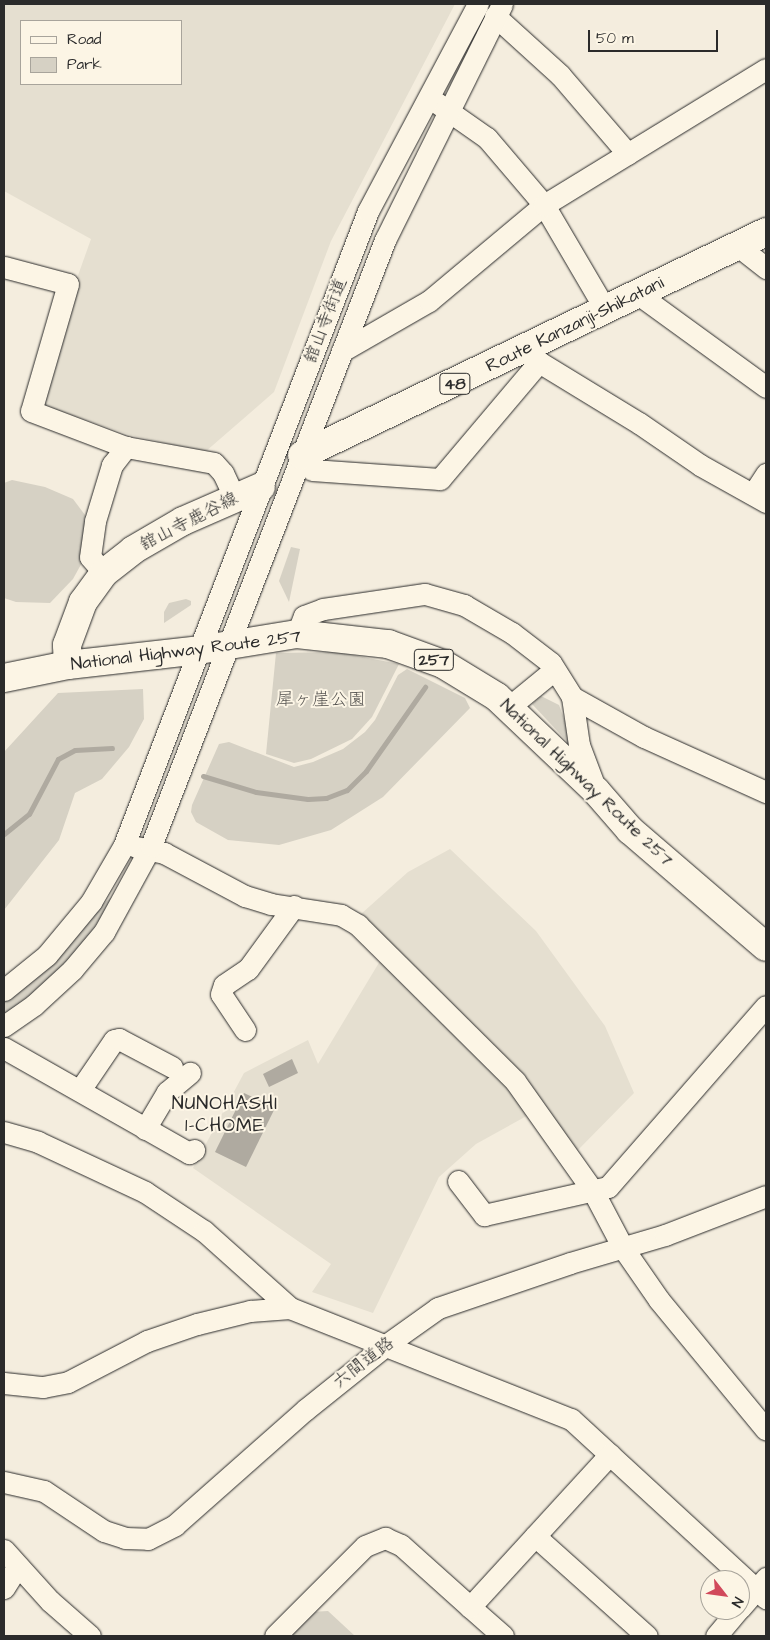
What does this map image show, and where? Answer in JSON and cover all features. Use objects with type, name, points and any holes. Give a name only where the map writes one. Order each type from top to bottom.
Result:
[{"type":"main road","name":"Route Kanzanji-Shikatani","points":[[307,463],[533,356],[605,309],[766,232]]},
{"type":"main road","name":"舘山寺鹿谷線","points":[[68,665],[67,644],[83,602],[104,573],[133,550],[183,521],[234,497],[261,488]]},
{"type":"main road","name":"National Highway Route 257","points":[[4,678],[68,665],[199,650],[229,643],[297,634],[388,644],[443,664],[509,707],[596,791],[630,830],[766,947]]},
{"type":"street","name":"舘山寺街道","points":[[4,990],[47,955],[90,902],[124,845],[368,211],[427,96],[478,4]]},
{"type":"street","name":"舘山寺街道","points":[[4,1026],[34,1005],[72,970],[104,932],[149,850],[229,643],[307,463],[342,351],[385,240],[499,10]]},
{"type":"street","points":[[499,10],[560,75],[628,154]]},
{"type":"street","points":[[342,351],[429,301],[544,205],[766,69]]},
{"type":"street","points":[[427,96],[487,138],[544,205],[605,309]]},
{"type":"street","points":[[738,246],[766,268]]},
{"type":"street","points":[[4,267],[68,284],[31,411],[126,447],[214,464],[223,473],[234,497]]},
{"type":"street","points":[[638,294],[766,387]]},
{"type":"street","points":[[307,463],[440,479],[533,356],[639,423],[700,465],[760,498],[766,474]]},
{"type":"street","points":[[104,573],[90,557],[95,521],[112,464],[126,447]]},
{"type":"street","points":[[297,634],[304,616],[323,609],[425,594],[464,605],[504,628],[554,670],[572,697],[579,745],[596,791]]},
{"type":"street","points":[[509,707],[554,670]]},
{"type":"street","points":[[572,697],[652,741],[766,792]]},
{"type":"street","points":[[124,845],[164,853],[245,896],[341,915],[358,925],[515,1081],[593,1191],[623,1248],[658,1300],[766,1430]]},
{"type":"street","points":[[246,1030],[222,994],[224,985],[248,969],[294,906]]},
{"type":"street","points":[[458,1181],[484,1215],[608,1187],[766,1006]]},
{"type":"street","points":[[80,1090],[114,1040],[119,1039],[181,1070],[145,1129]]},
{"type":"street","points":[[4,1048],[189,1153],[194,1150]]},
{"type":"street","points":[[4,1132],[38,1142],[153,1197],[204,1230],[290,1308],[386,1345],[441,1369],[546,1407],[571,1419],[763,1588],[750,1599]]},
{"type":"street","name":"六間道路","points":[[4,1482],[44,1491],[104,1532],[126,1538],[148,1539],[175,1525],[249,1462],[305,1410],[386,1345],[438,1308],[665,1235],[766,1196]]},
{"type":"street","points":[[4,1383],[43,1387],[68,1382],[146,1341],[197,1324],[250,1311],[290,1308]]},
{"type":"street","points":[[470,1607],[610,1454]]},
{"type":"street","points":[[535,1536],[647,1636]]},
{"type":"street","points":[[275,1636],[366,1546],[385,1538],[401,1545],[503,1636]]},
{"type":"street","points":[[4,1550],[50,1601],[90,1636]]},
{"type":"street","points":[[4,1588],[18,1566]]},
{"type":"street","points":[[716,1636],[730,1620]]},
{"type":"shaded area","points":[[4,4],[455,4],[331,241],[274,392],[205,452],[130,435],[36,403],[50,354],[91,239],[4,191]]},
{"type":"shaded area","points":[[450,849],[536,931],[605,1026],[634,1093],[577,1151],[434,990],[361,914],[408,872]]},
{"type":"shaded area","points":[[383,956],[532,1113],[476,1144],[439,1177],[373,1313],[312,1292],[331,1264],[193,1168],[244,1073],[308,1040],[318,1064]]},
{"type":"shaded area","points":[[292,1059],[298,1073],[269,1087],[263,1074]]},
{"type":"shaded area","points":[[244,1093],[275,1108],[246,1167],[215,1152]]},
{"type":"green space","points":[[12,480],[45,487],[73,499],[88,519],[84,559],[73,579],[50,603],[16,602],[4,598],[4,483]]},
{"type":"green space","points":[[291,547],[300,549],[289,602],[279,581]]},
{"type":"green space","points":[[186,599],[191,601],[191,605],[164,623],[164,612],[169,603]]},
{"type":"green space","name":"犀ヶ崖公園","points":[[337,652],[399,664],[372,717],[352,739],[311,759],[294,763],[266,754],[276,653]]},
{"type":"green space","points":[[407,669],[465,698],[470,708],[383,797],[331,830],[279,845],[228,840],[196,822],[191,812],[192,805],[219,744],[229,742],[294,767],[313,762],[343,749],[365,732],[375,720],[398,675]]},
{"type":"green space","points":[[143,689],[144,719],[129,747],[102,779],[75,793],[59,840],[4,910],[4,752],[58,693]]},
{"type":"green space","points":[[541,696],[559,705],[576,751],[532,704]]},
{"type":"green space","points":[[121,890],[78,950],[39,989],[4,1015],[4,1002],[35,979],[71,943],[99,907]]},
{"type":"green space","points":[[328,1611],[355,1636],[289,1636],[310,1612]]},
{"type":"waterway","points":[[203,776],[256,792],[308,799],[326,798],[347,790],[366,771],[425,687]]},
{"type":"waterway","points":[[4,834],[29,814],[58,759],[75,750],[112,748]]},
{"type":"district","name":"NUNOHASHI 1-CHOME","points":[[225,1115]]}]
